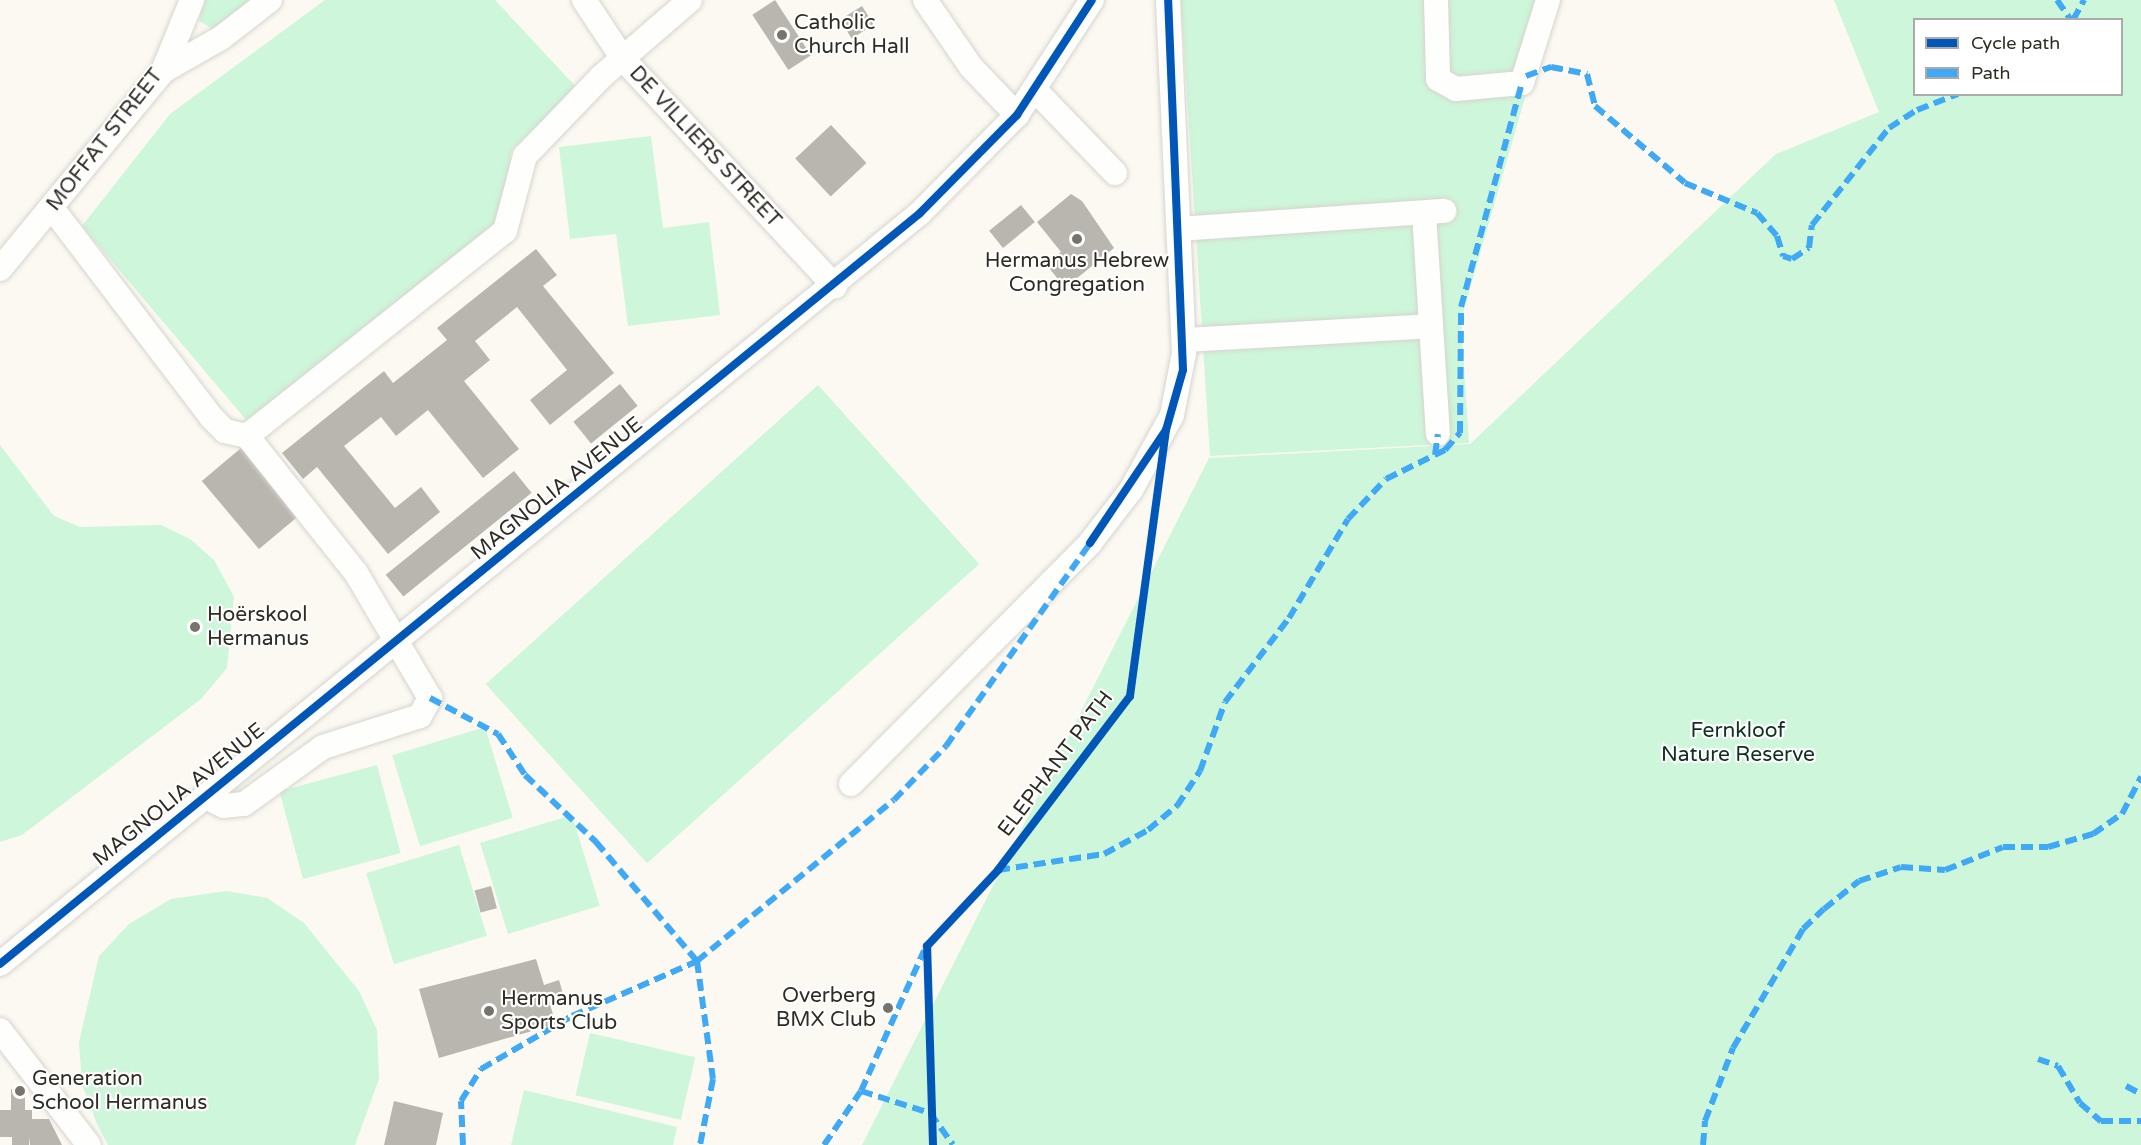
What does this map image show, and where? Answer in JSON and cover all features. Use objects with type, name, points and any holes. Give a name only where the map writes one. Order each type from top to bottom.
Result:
[{"type":"street","name":"MOFFAT STREET","points":[[0,269],[163,71],[192,0]]},
{"type":"street","points":[[163,71],[221,38],[270,0]]},
{"type":"street","name":"DE VILLIERS STREET","points":[[584,0],[623,58],[836,286]]},
{"type":"street","points":[[247,436],[505,231],[525,156],[623,58],[690,0]]},
{"type":"street","points":[[925,0],[971,67],[1017,115]]},
{"type":"street","name":"MAGNOLIA AVENUE","points":[[0,964],[836,286],[935,199],[1017,115],[1036,91],[1092,0]]},
{"type":"street","points":[[851,784],[1090,543],[1166,429],[1180,385],[1184,339],[1168,0]]},
{"type":"street","points":[[1436,0],[1437,74],[1452,89],[1522,83],[1548,0]]},
{"type":"street","points":[[1036,91],[1115,172]]},
{"type":"street","points":[[52,208],[211,417],[225,430],[247,436],[356,573],[394,644],[430,698],[424,713],[323,747],[244,804],[224,806],[206,797]]},
{"type":"street","points":[[1179,229],[1434,212],[1431,326],[1438,434]]},
{"type":"street","points":[[1184,339],[1431,326]]},
{"type":"street","points":[[0,1030],[89,1145]]},
{"type":"green space","points":[[204,0],[260,0],[213,29],[199,21]]},
{"type":"green space","points":[[325,0],[495,0],[577,88],[512,149],[499,221],[247,421],[82,226],[170,114]]},
{"type":"green space","points":[[1181,0],[1553,0],[1461,320],[1469,443],[1210,456]]},
{"type":"green space","name":"Fernkloof Nature Reserve","points":[[1834,0],[2141,0],[2141,1145],[862,1145],[1209,458],[1470,444],[1776,154],[1879,112]]},
{"type":"green space","points":[[651,136],[663,228],[709,222],[720,315],[628,326],[616,234],[570,239],[559,147]]},
{"type":"green space","points":[[818,385],[979,564],[647,863],[486,684]]},
{"type":"green space","points":[[0,445],[54,516],[80,527],[161,525],[190,539],[214,560],[234,597],[227,668],[201,699],[22,835],[0,842]]},
{"type":"green space","points":[[485,727],[513,818],[420,846],[392,755]]},
{"type":"green space","points":[[377,765],[401,853],[303,879],[279,791]]},
{"type":"green space","points":[[572,815],[600,906],[508,934],[480,843]]},
{"type":"green space","points":[[459,845],[487,936],[394,964],[366,873]]},
{"type":"green space","points":[[226,891],[267,898],[304,923],[359,991],[377,1030],[379,1079],[355,1145],[108,1145],[97,1124],[82,1084],[79,1042],[99,956],[129,924],[171,899]]},
{"type":"green space","points":[[590,1033],[695,1057],[681,1120],[576,1095]]},
{"type":"green space","points":[[524,1090],[677,1127],[673,1145],[511,1145]]},
{"type":"building","name":"Catholic Church Hall","points":[[775,0],[811,55],[788,70],[752,15]]},
{"type":"building","points":[[862,6],[874,25],[852,38],[840,20]]},
{"type":"building","points":[[831,125],[866,163],[831,196],[795,158]]},
{"type":"building","name":"Hermanus Hebrew Congregation","points":[[1071,194],[1082,201],[1114,248],[1065,288],[1046,264],[1061,252],[1037,222]]},
{"type":"building","points":[[1021,205],[1035,222],[1003,248],[989,231]]},
{"type":"building","points":[[536,249],[557,275],[543,286],[614,373],[550,425],[530,400],[567,370],[517,307],[475,341],[490,360],[464,381],[519,449],[483,478],[428,410],[396,436],[381,417],[344,446],[395,508],[421,487],[440,512],[388,554],[317,467],[303,479],[282,453],[384,371],[393,383],[447,340],[437,328]]},
{"type":"building","points":[[620,384],[638,406],[591,444],[573,422]]},
{"type":"building","points":[[247,443],[304,511],[259,549],[202,481]]},
{"type":"building","points":[[514,471],[532,493],[403,597],[386,575]]},
{"type":"building","points":[[491,886],[497,908],[481,913],[475,890]]},
{"type":"building","name":"Hermanus Sports Club","points":[[536,959],[544,985],[559,980],[563,994],[548,998],[556,1024],[439,1058],[419,989]]},
{"type":"building","points":[[11,1089],[25,1089],[25,1110],[32,1110],[32,1119],[49,1119],[62,1145],[30,1145],[30,1137],[29,1145],[12,1145],[12,1137],[0,1137],[0,1110],[11,1110]]},
{"type":"building","points":[[394,1101],[443,1113],[436,1145],[384,1145]]},
{"type":"marked path","points":[[2057,0],[2070,18]]},
{"type":"marked path","points":[[2074,18],[2084,0]]},
{"type":"marked path","points":[[1526,76],[1551,67],[1587,74],[1595,106],[1685,183],[1757,213],[1777,236],[1783,256],[1792,259],[1809,248],[1812,225],[1889,128],[1917,110],[1953,96]]},
{"type":"marked path","points":[[998,870],[1104,854],[1148,830],[1177,806],[1200,771],[1225,702],[1289,618],[1348,519],[1386,479],[1445,450],[1460,433],[1461,307],[1522,83]]},
{"type":"marked path","points":[[1435,455],[1438,434]]},
{"type":"marked path","points":[[463,1145],[461,1101],[481,1069],[572,1016],[697,961],[894,800],[946,746],[1090,543]]},
{"type":"marked path","points":[[430,698],[498,734],[525,775],[596,842],[697,961],[713,1079],[700,1145]]},
{"type":"marked path","points":[[1703,1145],[1705,1121],[1733,1048],[1803,929],[1824,909],[1859,881],[1901,867],[1945,870],[2003,847],[2048,847],[2093,834],[2122,814],[2141,777]]},
{"type":"marked path","points":[[824,1145],[861,1091],[924,951]]},
{"type":"marked path","points":[[2038,1059],[2058,1066],[2080,1103],[2101,1121],[2141,1121]]},
{"type":"marked path","points":[[2126,1086],[2141,1094]]},
{"type":"marked path","points":[[861,1091],[930,1113],[953,1145]]},
{"type":"cycle path","points":[[0,964],[920,213],[1017,115],[1092,0]]},
{"type":"cycle path","points":[[1090,543],[1166,430],[1183,370],[1168,0]]},
{"type":"cycle path","name":"ELEPHANT PATH","points":[[933,1145],[927,946],[998,870],[1130,696],[1166,430]]},
{"type":"place","name":"Catholic Church Hall","points":[[782,35]]},
{"type":"place","name":"Hermanus Hebrew Congregation","points":[[1077,239]]},
{"type":"place","name":"Hoërskool Hermanus","points":[[195,627]]},
{"type":"place","name":"Overberg BMX Club","points":[[888,1008]]},
{"type":"place","name":"Hermanus Sports Club","points":[[489,1011]]},
{"type":"place","name":"Generation School Hermanus","points":[[20,1091]]}]
